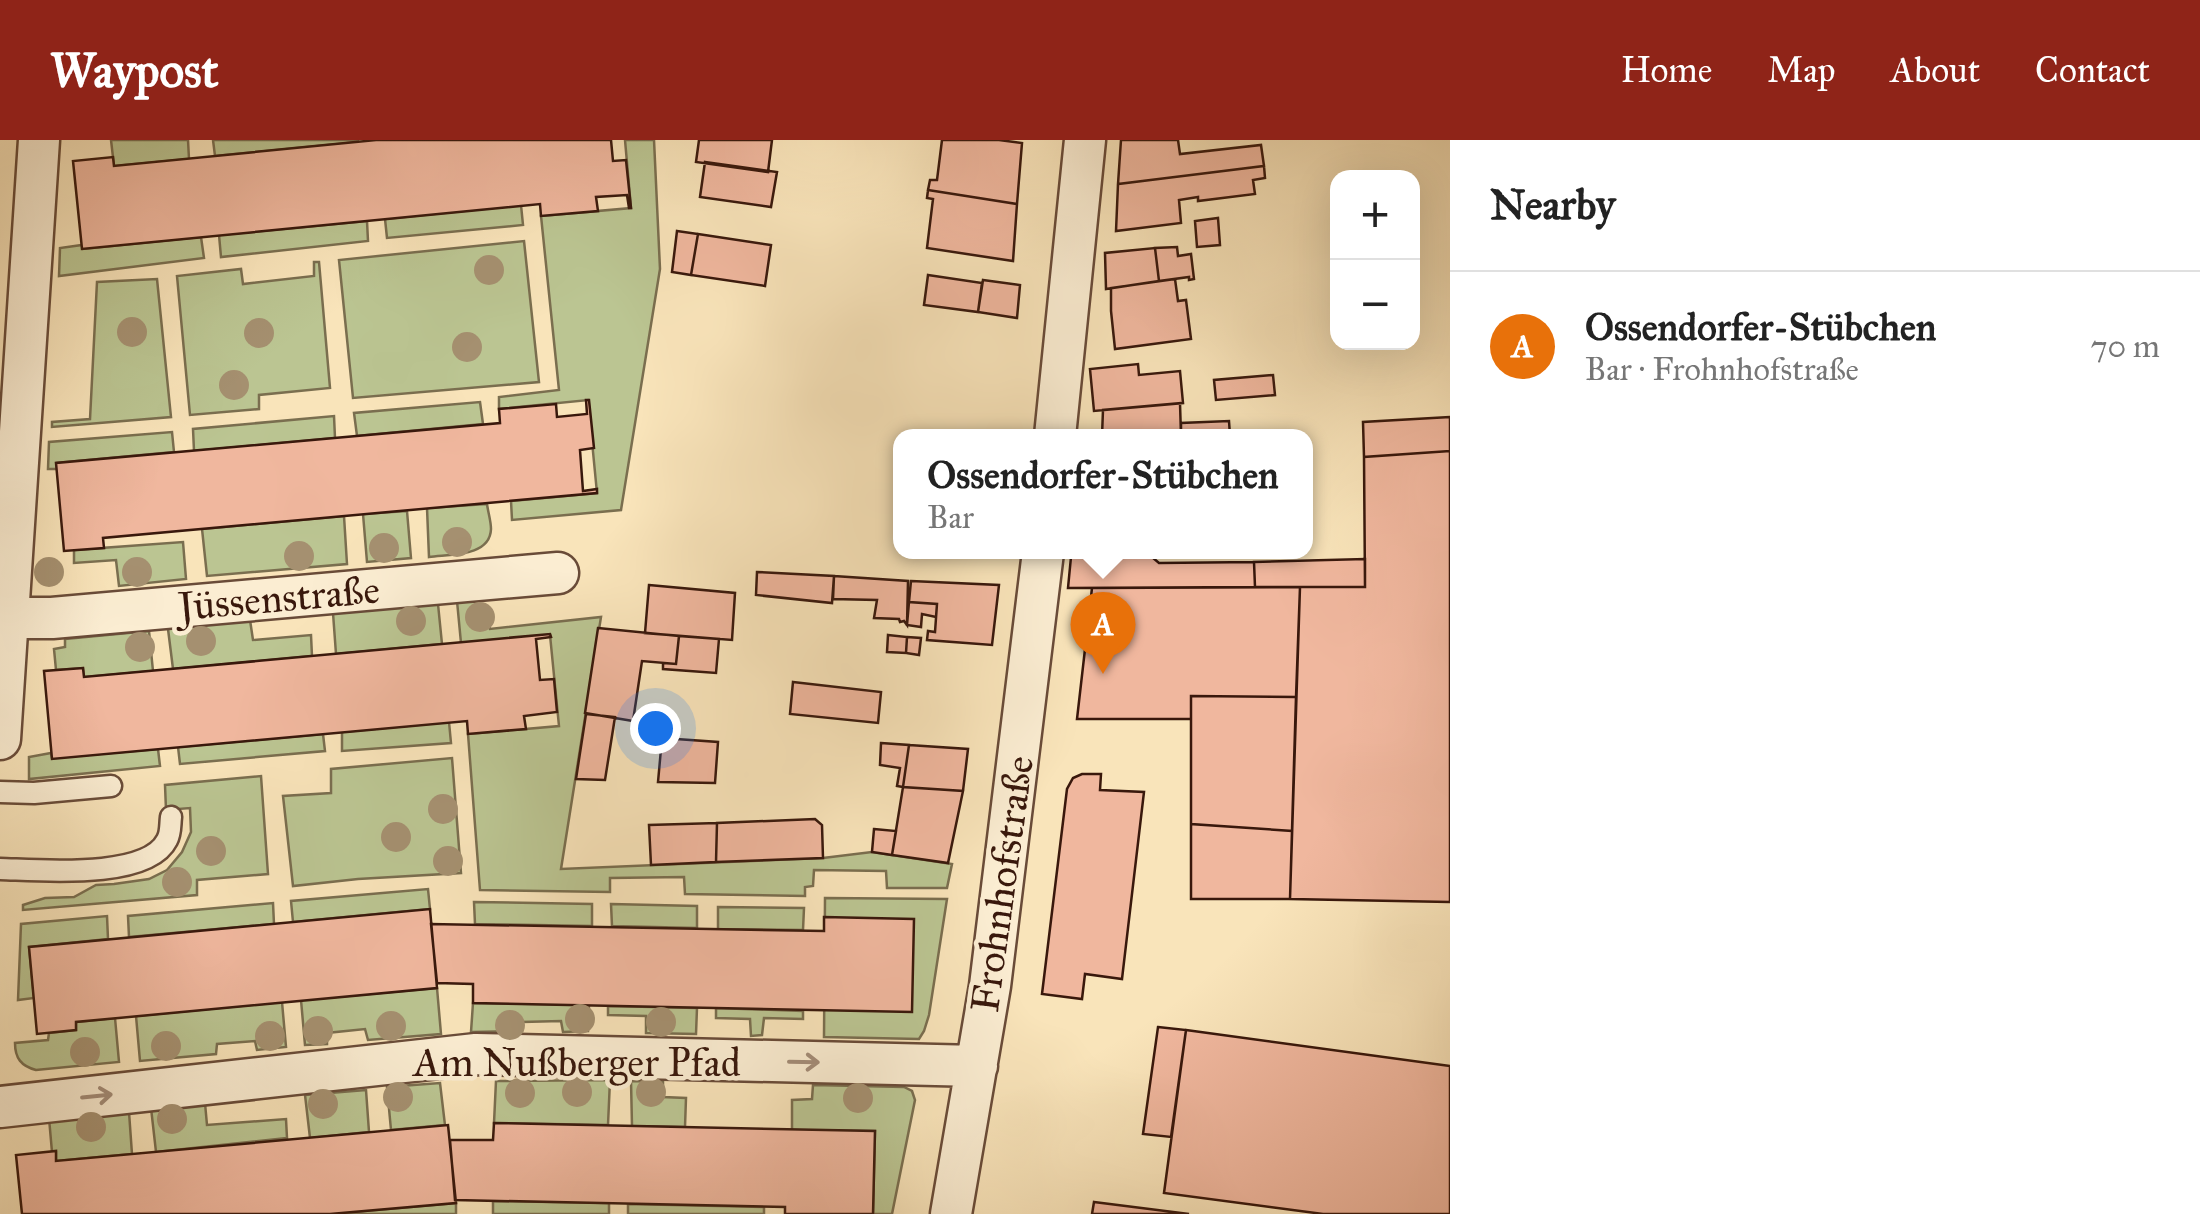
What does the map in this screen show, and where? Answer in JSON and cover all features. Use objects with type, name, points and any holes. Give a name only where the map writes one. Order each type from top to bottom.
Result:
[{"type":"street","points":[[0,739],[38,140]]},
{"type":"street","points":[[1056,429],[1085,140]]},
{"type":"street","name":"Frohnhofstraße","points":[[950,1214],[977,1066],[1011,828],[1042,559]]},
{"type":"street","name":"Jüssenstraße","points":[[5,617],[52,618],[558,573]]},
{"type":"street","name":"Am Nußberger Pfad","points":[[0,1107],[476,1054],[977,1066]]},
{"type":"lane","points":[[0,792],[111,786]]},
{"type":"lane","points":[[0,869],[72,870],[146,860],[166,842],[171,817]]},
{"type":"green space","points":[[111,140],[188,140],[189,159],[114,166]]},
{"type":"green space","points":[[213,140],[358,140],[358,142],[215,156]]},
{"type":"green space","points":[[625,140],[654,140],[660,269],[621,510],[512,520],[511,501],[597,493],[588,400],[499,409],[499,397],[559,390],[541,216],[631,208]]},
{"type":"green space","points":[[521,205],[523,225],[387,238],[385,219]]},
{"type":"green space","points":[[367,221],[368,241],[221,257],[219,235]]},
{"type":"green space","points":[[201,237],[204,258],[59,276],[60,248]]},
{"type":"green space","points":[[524,241],[539,382],[353,398],[339,260]]},
{"type":"green space","points":[[314,262],[319,262],[330,388],[259,395],[259,409],[190,415],[177,276],[241,269],[243,284],[314,276]]},
{"type":"green space","points":[[157,279],[171,417],[52,427],[52,422],[90,419],[97,282]]},
{"type":"green space","points":[[480,402],[483,424],[357,436],[354,413]]},
{"type":"green space","points":[[334,416],[335,438],[194,451],[193,429]]},
{"type":"green space","points":[[172,432],[174,452],[57,463],[57,469],[48,469],[49,442]]},
{"type":"green space","points":[[487,504],[491,529],[484,545],[468,552],[429,557],[427,508]]},
{"type":"green space","points":[[407,511],[411,558],[367,562],[363,514]]},
{"type":"green space","points":[[344,516],[347,564],[207,576],[202,529]]},
{"type":"green space","points":[[183,542],[186,579],[119,586],[116,560],[74,563],[74,550]]},
{"type":"green space","points":[[472,600],[487,610],[490,629],[601,617],[561,869],[823,858],[872,852],[952,864],[947,888],[887,888],[886,871],[814,870],[813,886],[805,887],[805,896],[685,894],[684,877],[610,878],[610,892],[480,890],[468,734],[559,726],[550,635],[461,643],[457,601]]},
{"type":"green space","points":[[438,604],[442,644],[336,654],[333,613]]},
{"type":"green space","points":[[250,620],[253,640],[311,635],[312,656],[173,669],[168,629]]},
{"type":"green space","points":[[149,631],[153,671],[84,677],[83,668],[56,670],[54,649],[65,647],[65,639]]},
{"type":"green space","points":[[449,722],[451,743],[342,751],[342,732]]},
{"type":"green space","points":[[323,734],[325,751],[180,764],[178,747]]},
{"type":"green space","points":[[158,749],[160,766],[29,779],[29,757]]},
{"type":"green space","points":[[452,758],[461,873],[293,886],[283,796],[331,793],[331,769]]},
{"type":"green space","points":[[261,776],[268,874],[197,880],[197,895],[23,910],[23,905],[45,898],[74,897],[96,885],[149,879],[167,870],[182,852],[191,832],[190,808],[166,810],[165,785]]},
{"type":"green space","points":[[428,889],[430,909],[293,922],[291,901]]},
{"type":"green space","points":[[825,898],[947,899],[929,1015],[919,1039],[824,1037]]},
{"type":"green space","points":[[474,902],[592,904],[592,926],[475,924]]},
{"type":"green space","points":[[273,903],[274,924],[129,937],[128,916]]},
{"type":"green space","points":[[611,904],[697,906],[697,928],[612,926]]},
{"type":"green space","points":[[718,907],[804,908],[803,930],[718,929]]},
{"type":"green space","points":[[107,916],[108,939],[29,947],[34,998],[18,1000],[21,924]]},
{"type":"green space","points":[[437,988],[441,1034],[368,1040],[365,1029],[327,1033],[327,1044],[305,1045],[301,1000]]},
{"type":"green space","points":[[282,1002],[286,1047],[257,1050],[255,1041],[217,1044],[216,1054],[140,1061],[136,1016]]},
{"type":"green space","points":[[473,1003],[589,1005],[588,1031],[563,1032],[561,1021],[522,1022],[522,1031],[471,1032]]},
{"type":"green space","points":[[608,1006],[697,1008],[696,1034],[646,1033],[646,1016],[608,1015]]},
{"type":"green space","points":[[716,1008],[803,1011],[803,1019],[764,1018],[762,1035],[751,1036],[750,1019],[716,1018]]},
{"type":"green space","points":[[115,1018],[119,1062],[36,1070],[18,1057],[15,1043],[48,1040],[49,1033],[76,1030],[76,1022]]},
{"type":"green space","points":[[610,1080],[608,1125],[494,1123],[496,1081]]},
{"type":"green space","points":[[631,1081],[663,1082],[663,1097],[686,1098],[685,1127],[632,1126]]},
{"type":"green space","points":[[440,1083],[445,1125],[391,1130],[387,1087]]},
{"type":"green space","points":[[813,1085],[904,1087],[912,1091],[915,1100],[892,1214],[873,1214],[875,1131],[792,1130],[792,1100],[812,1099]]},
{"type":"green space","points":[[366,1090],[369,1132],[310,1138],[305,1095]]},
{"type":"green space","points":[[205,1103],[207,1125],[286,1119],[287,1138],[156,1152],[151,1108]]},
{"type":"green space","points":[[129,1112],[132,1154],[56,1161],[49,1118]]},
{"type":"green space","points":[[493,1201],[609,1203],[609,1214],[493,1214]]},
{"type":"green space","points":[[456,1203],[456,1214],[330,1214]]},
{"type":"green space","points":[[628,1204],[764,1207],[764,1214],[628,1214]]},
{"type":"building","points":[[376,140],[611,140],[613,161],[626,160],[631,208],[627,195],[596,197],[598,211],[541,216],[540,204],[82,249],[73,161],[113,157],[114,166]]},
{"type":"building","points":[[699,140],[772,140],[768,172],[696,162]]},
{"type":"building","points":[[942,140],[1022,143],[1017,204],[928,190],[930,180],[937,180]]},
{"type":"building","points":[[1121,140],[1178,140],[1180,154],[1261,145],[1264,166],[1118,184]]},
{"type":"building","points":[[705,162],[777,172],[771,207],[700,197]]},
{"type":"building","points":[[1264,166],[1265,178],[1253,180],[1255,194],[1179,200],[1181,223],[1116,231],[1118,184]]},
{"type":"building","points":[[928,190],[1017,204],[1013,261],[927,248],[933,199],[927,198]]},
{"type":"building","points":[[1218,218],[1220,245],[1197,247],[1195,221]]},
{"type":"building","points":[[677,231],[698,234],[691,275],[672,272]]},
{"type":"building","points":[[698,234],[771,245],[765,286],[691,275]]},
{"type":"building","points":[[1177,247],[1178,256],[1191,254],[1194,279],[1159,281],[1155,248]]},
{"type":"building","points":[[1155,248],[1159,281],[1106,289],[1105,253]]},
{"type":"building","points":[[928,275],[982,283],[978,312],[924,305]]},
{"type":"building","points":[[1175,279],[1178,301],[1186,300],[1191,339],[1115,349],[1111,288]]},
{"type":"building","points":[[983,280],[1020,285],[1017,318],[978,312]]},
{"type":"building","points":[[1138,364],[1139,375],[1180,371],[1183,403],[1094,411],[1090,369]]},
{"type":"building","points":[[1273,375],[1275,395],[1216,400],[1214,380]]},
{"type":"building","points":[[586,400],[594,448],[580,450],[583,491],[597,489],[597,493],[103,538],[104,548],[64,551],[56,463],[500,423],[499,409],[556,404],[557,417],[587,414]]},
{"type":"building","points":[[1180,403],[1181,429],[1102,429],[1103,410]]},
{"type":"building","points":[[1450,417],[1450,451],[1364,457],[1363,422]]},
{"type":"building","points":[[1229,421],[1230,429],[1181,429],[1181,423]]},
{"type":"building","points":[[1450,451],[1450,902],[1290,899],[1300,587],[1365,587],[1364,457]]},
{"type":"building","points":[[1071,559],[1254,562],[1255,587],[1068,588]]},
{"type":"building","points":[[1365,559],[1365,587],[1255,587],[1254,562]]},
{"type":"building","points":[[757,572],[834,576],[832,603],[756,595]]},
{"type":"building","points":[[834,576],[908,581],[907,625],[899,619],[874,618],[877,600],[833,599]]},
{"type":"building","points":[[911,581],[999,585],[992,645],[927,640],[928,631],[935,632],[937,604],[909,602]]},
{"type":"building","points":[[649,585],[735,593],[732,640],[645,633]]},
{"type":"building","points":[[1300,587],[1296,697],[1191,696],[1191,719],[1077,719],[1092,588]]},
{"type":"building","points":[[909,602],[937,604],[936,617],[922,614],[921,627],[907,625]]},
{"type":"building","points":[[598,628],[679,636],[676,664],[642,661],[633,721],[585,713]]},
{"type":"building","points":[[550,634],[551,637],[536,639],[540,680],[554,679],[557,712],[524,716],[526,729],[468,734],[467,721],[52,759],[44,671],[83,668],[84,677]]},
{"type":"building","points":[[888,635],[907,637],[906,653],[887,652]]},
{"type":"building","points":[[679,636],[719,639],[716,673],[663,669],[663,663],[676,664]]},
{"type":"building","points":[[907,637],[921,638],[919,655],[906,653]]},
{"type":"building","points":[[793,682],[881,692],[878,723],[790,714]]},
{"type":"building","points":[[1191,696],[1296,697],[1292,831],[1191,824]]},
{"type":"building","points":[[586,714],[615,717],[605,780],[576,779]]},
{"type":"building","points":[[662,738],[718,742],[715,783],[658,782]]},
{"type":"building","points":[[881,743],[909,745],[903,787],[897,786],[900,768],[880,765]]},
{"type":"building","points":[[909,745],[968,749],[963,791],[903,787]]},
{"type":"building","points":[[1101,774],[1100,790],[1144,792],[1122,979],[1085,974],[1082,999],[1042,994],[1067,789],[1073,778]]},
{"type":"building","points":[[903,787],[963,791],[948,863],[892,855]]},
{"type":"building","points":[[815,819],[822,825],[823,858],[716,862],[717,823]]},
{"type":"building","points":[[717,823],[716,862],[651,865],[649,825]]},
{"type":"building","points":[[1191,824],[1292,831],[1290,899],[1191,899]]},
{"type":"building","points":[[874,829],[896,831],[892,855],[872,852]]},
{"type":"building","points":[[430,909],[437,988],[76,1022],[76,1030],[37,1034],[29,947]]},
{"type":"building","points":[[824,917],[914,919],[912,1012],[473,1003],[473,984],[437,983],[431,924],[824,931]]},
{"type":"building","points":[[1158,1027],[1186,1030],[1171,1137],[1143,1134]]},
{"type":"building","points":[[1186,1030],[1450,1066],[1450,1214],[1323,1214],[1164,1193]]},
{"type":"building","points":[[494,1123],[875,1131],[873,1214],[785,1214],[785,1207],[455,1200],[450,1140],[493,1140]]},
{"type":"building","points":[[448,1125],[456,1203],[330,1214],[22,1214],[16,1155],[56,1151],[56,1161]]},
{"type":"building","points":[[1094,1202],[1189,1214],[1092,1214]]},
{"type":"place","name":"Ossendorfer-Stübchen","points":[[1103,674]]}]
